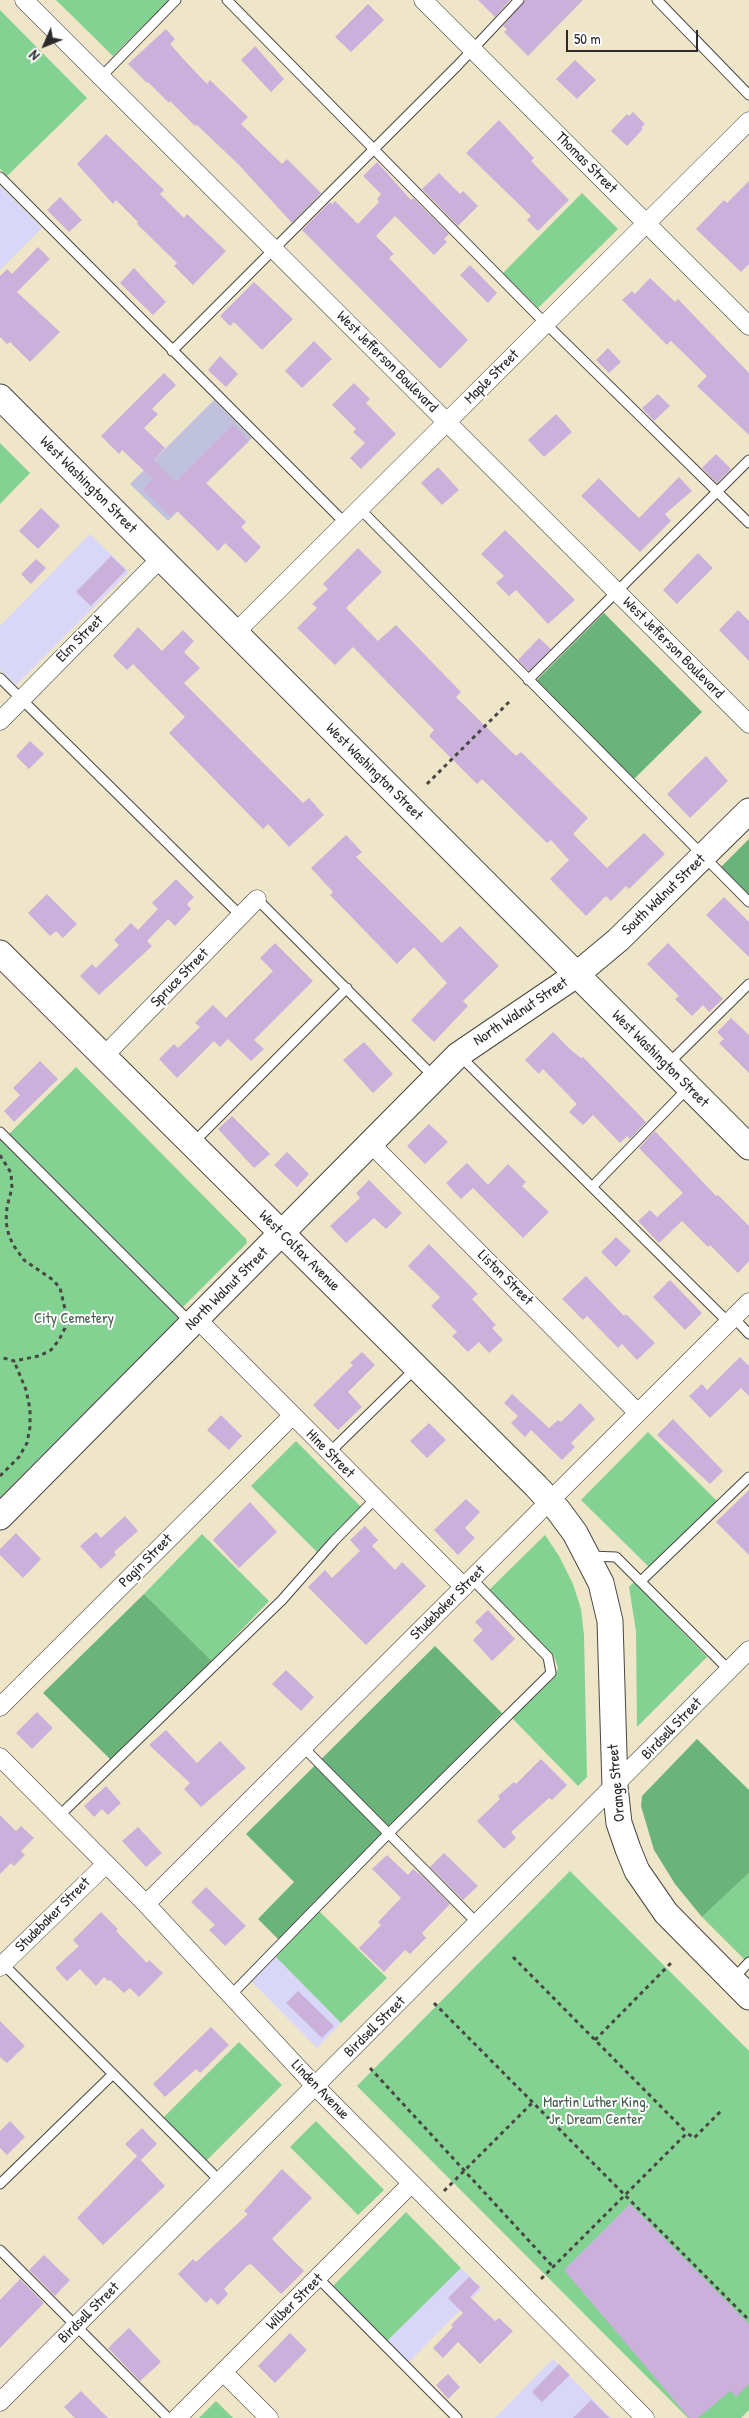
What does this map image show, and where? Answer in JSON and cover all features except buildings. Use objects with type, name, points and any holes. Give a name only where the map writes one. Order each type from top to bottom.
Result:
[{"type":"street","name":"West Jefferson Boulevard","points":[[24,0],[749,724]]},
{"type":"street","name":"Thomas Street","points":[[423,0],[749,326]]},
{"type":"street","name":"Maple Street","points":[[235,633],[748,124]]},
{"type":"street","name":"West Washington Street","points":[[0,397],[749,1147]]},
{"type":"street","name":"Elm Street","points":[[0,721],[160,558]]},
{"type":"street","name":"South Walnut Street","points":[[576,975],[618,940],[749,812]]},
{"type":"street","name":"Spruce Street","points":[[104,1056],[257,899]]},
{"type":"street","name":"West Colfax Avenue","points":[[0,953],[550,1501],[575,1533],[589,1556]]},
{"type":"street","name":"North Walnut Street","points":[[0,1516],[372,1144],[458,1055],[576,975]]},
{"type":"street","name":"Liston Street","points":[[372,1144],[638,1413]]},
{"type":"street","name":"Studebaker Street","points":[[146,1904],[749,1302]]},
{"type":"street","name":"Hine Street","points":[[195,1322],[375,1499],[468,1583]]},
{"type":"street","name":"Pagin Street","points":[[0,1707],[292,1416]]},
{"type":"street","name":"Orange Street","points":[[589,1556],[602,1584],[610,1621],[615,1787],[620,1823],[637,1871],[666,1913],[749,1997]]},
{"type":"street","name":"Birdsell Street","points":[[0,2402],[615,1787],[749,1650]]},
{"type":"street","name":"Linden Avenue","points":[[0,1757],[146,1904],[315,2086],[645,2418]]},
{"type":"street","name":"Studebaker Street","points":[[1,1964],[106,1864]]},
{"type":"street","name":"Wilber Street","points":[[177,2418],[411,2184]]},
{"type":"street","points":[[223,2372],[269,2418]]},
{"type":"lane","points":[[101,76],[176,0]]},
{"type":"lane","points":[[227,0],[546,324],[749,523]]},
{"type":"lane","points":[[172,351],[375,149],[519,0]]},
{"type":"lane","points":[[656,0],[749,95]]},
{"type":"lane","points":[[0,177],[346,524]]},
{"type":"lane","points":[[528,680],[749,460]]},
{"type":"lane","points":[[360,509],[749,902]]},
{"type":"lane","points":[[0,678],[241,916]]},
{"type":"lane","points":[[257,899],[436,1078]]},
{"type":"lane","points":[[667,1065],[749,984]]},
{"type":"lane","points":[[192,1143],[347,988]]},
{"type":"lane","points":[[458,1055],[592,1187],[731,1320],[749,1334]]},
{"type":"lane","points":[[592,1187],[689,1087]]},
{"type":"lane","points":[[0,1132],[195,1322]]},
{"type":"lane","points":[[329,1453],[416,1367]]},
{"type":"lane","points":[[641,1581],[749,1478]]},
{"type":"lane","points":[[59,1816],[282,1600],[334,1541],[375,1499]]},
{"type":"lane","points":[[589,1556],[616,1557],[729,1670]]},
{"type":"lane","points":[[232,1995],[388,1834],[551,1673],[548,1657],[468,1583]]},
{"type":"lane","points":[[304,1748],[478,1924]]},
{"type":"lane","points":[[732,1980],[749,1962]]},
{"type":"lane","points":[[1,1964],[220,2181]]},
{"type":"lane","points":[[0,2184],[112,2075]]},
{"type":"lane","points":[[0,2250],[168,2418]]},
{"type":"lane","points":[[318,2278],[457,2418]]},
{"type":"path","points":[[426,784],[510,701]]},
{"type":"path","points":[[0,1155],[11,1173],[12,1188],[7,1207],[6,1222],[9,1236],[24,1260],[53,1280],[60,1288],[66,1313],[65,1328],[52,1350],[39,1356],[14,1361],[0,1357]]},
{"type":"path","points":[[0,1476],[19,1457],[27,1443],[30,1427],[30,1409],[26,1390],[14,1361]]},
{"type":"path","points":[[513,1957],[687,2133],[694,2138],[721,2111]]},
{"type":"path","points":[[595,2040],[671,1964]]},
{"type":"path","points":[[434,2003],[749,2320]]},
{"type":"path","points":[[370,2068],[553,2267]]},
{"type":"path","points":[[438,2197],[533,2102]]},
{"type":"path","points":[[541,2279],[687,2133]]},
{"type":"shaded area","points":[[0,186],[42,228],[0,270]]},
{"type":"shaded area","points":[[214,400],[252,438],[168,521],[130,484]]},
{"type":"shaded area","points":[[90,534],[129,572],[16,685],[0,670],[0,626]]},
{"type":"shaded area","points":[[276,1957],[341,2023],[317,2048],[251,1981]]},
{"type":"shaded area","points":[[461,2268],[482,2288],[408,2363],[387,2341]]},
{"type":"shaded area","points":[[553,2359],[611,2418],[495,2418]]},
{"type":"green space","points":[[56,0],[169,0],[113,56]]},
{"type":"green space","points":[[0,10],[87,98],[7,176],[0,169]]},
{"type":"green space","points":[[582,193],[618,229],[538,308],[503,273]]},
{"type":"green space","points":[[0,443],[30,473],[0,504]]},
{"type":"green space","points":[[604,613],[702,712],[634,779],[536,681]]},
{"type":"green space","points":[[749,839],[749,896],[721,867]]},
{"type":"green space","points":[[76,1067],[246,1239],[247,1243],[181,1309],[8,1135]]},
{"type":"green space","name":"City Cemetery","points":[[0,1138],[179,1318],[0,1498]]},
{"type":"green space","points":[[648,1432],[717,1501],[649,1567],[581,1500]]},
{"type":"green space","points":[[296,1441],[361,1507],[317,1552],[251,1486]]},
{"type":"green space","points":[[202,1534],[269,1601],[212,1661],[144,1594]]},
{"type":"green space","points":[[545,1535],[559,1556],[573,1584],[581,1609],[584,1635],[587,1777],[578,1786],[512,1718],[555,1677],[558,1668],[554,1656],[489,1590]]},
{"type":"green space","points":[[634,1582],[707,1657],[637,1727],[636,1631],[629,1587]]},
{"type":"green space","points":[[144,1594],[212,1661],[112,1761],[43,1693]]},
{"type":"green space","points":[[435,1646],[502,1713],[279,1940],[258,1919],[294,1882],[246,1834]]},
{"type":"green space","points":[[697,1739],[749,1790],[749,1873],[702,1917],[675,1884],[654,1850],[641,1806],[642,1796]]},
{"type":"green space","name":"Martin Luther King, Jr. Dream Center","points":[[570,1871],[749,2051],[749,2410],[741,2418],[688,2418],[357,2086]]},
{"type":"green space","points":[[749,1873],[749,1964],[702,1917]]},
{"type":"green space","points":[[319,1911],[387,1978],[341,2023],[276,1957]]},
{"type":"green space","points":[[239,2042],[282,2085],[206,2161],[163,2118]]},
{"type":"green space","points":[[316,2121],[384,2190],[358,2215],[290,2147]]},
{"type":"green space","points":[[406,2212],[461,2268],[387,2341],[332,2287]]},
{"type":"green space","points":[[216,2401],[233,2418],[199,2418]]}]
